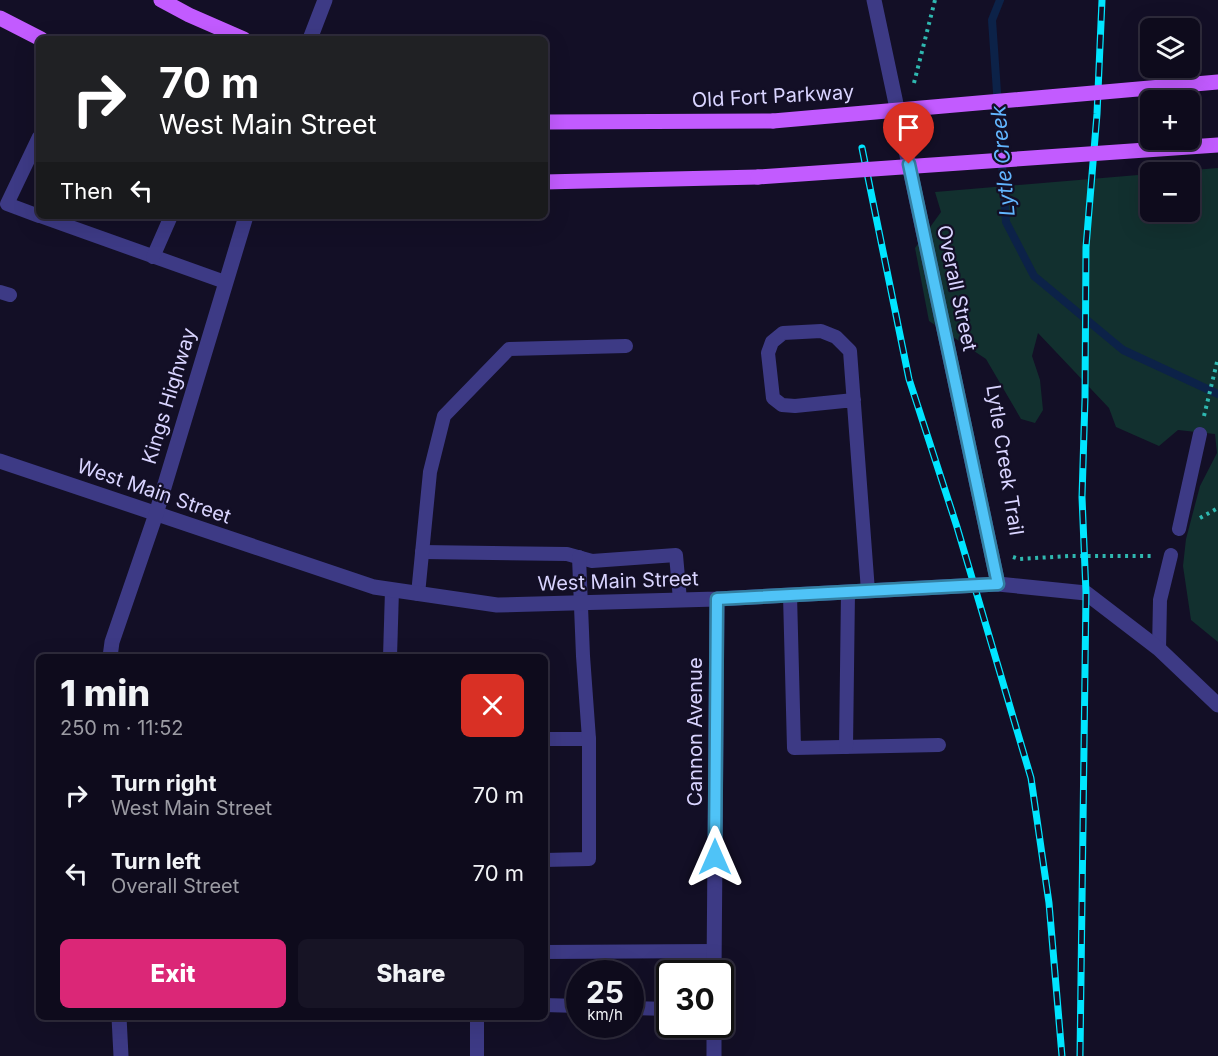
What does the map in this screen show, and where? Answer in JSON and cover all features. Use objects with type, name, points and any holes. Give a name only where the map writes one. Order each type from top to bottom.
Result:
[{"type":"main road","points":[[161,0],[237,36]]},
{"type":"main road","points":[[0,18],[36,36]]},
{"type":"main road","name":"Old Fort Parkway","points":[[548,122],[773,121],[1218,82]]},
{"type":"main road","points":[[548,182],[758,177],[1218,145]]},
{"type":"street","points":[[311,36],[326,0]]},
{"type":"street","name":"Overall Street","points":[[874,0],[998,584]]},
{"type":"street","name":"Kings Highway","points":[[110,654],[112,642],[156,514],[245,219]]},
{"type":"street","name":"West Main Street","points":[[0,461],[374,587],[497,605],[717,599],[998,584],[1086,593],[1159,649],[1218,705]]},
{"type":"street","name":"Cannon Avenue","points":[[714,960],[717,599]]},
{"type":"street","points":[[119,1020],[121,1056]]},
{"type":"street","points":[[714,1038],[714,1056]]},
{"type":"lane","points":[[36,143],[4,203],[36,215]]},
{"type":"lane","points":[[48,219],[225,282]]},
{"type":"lane","points":[[153,256],[170,219]]},
{"type":"lane","points":[[854,400],[795,406],[782,405],[773,398],[768,353],[772,342],[783,333],[821,331],[836,337],[850,351],[854,400],[868,591]]},
{"type":"lane","points":[[418,594],[430,472],[444,416],[509,349],[626,346]]},
{"type":"lane","points":[[1179,530],[1200,434]]},
{"type":"lane","points":[[422,552],[567,554],[592,561],[676,555],[680,600]]},
{"type":"lane","points":[[1159,649],[1160,600],[1171,555]]},
{"type":"lane","points":[[548,860],[590,859],[589,739],[579,557]]},
{"type":"lane","points":[[390,654],[392,590]]},
{"type":"lane","points":[[846,747],[848,592]]},
{"type":"lane","points":[[790,595],[794,748],[939,745]]},
{"type":"lane","points":[[548,740],[589,739]]},
{"type":"lane","points":[[548,952],[714,951]]},
{"type":"lane","points":[[548,1005],[566,1006]]},
{"type":"lane","points":[[477,1020],[477,1056]]},
{"type":"path","points":[[913,86],[935,0]]},
{"type":"path","points":[[1200,434],[1218,358]]},
{"type":"path","points":[[1179,530],[1218,508]]},
{"type":"path","name":"Lytle Creek Trail","points":[[1007,555],[1019,560],[1069,556],[1171,555]]},
{"type":"green space","points":[[1218,168],[1218,642],[1191,620],[1183,566],[1186,539],[1200,486],[1217,453],[1215,434],[1178,430],[1159,446],[1116,427],[1109,408],[1038,333],[1032,356],[1040,380],[1043,410],[1035,423],[1021,419],[986,359],[929,321],[915,248],[941,212],[935,192],[1140,175],[1140,222],[1200,222],[1200,170]]},
{"type":"waterway","name":"Lytle Creek","points":[[1000,0],[992,20],[1006,222],[1034,276],[1123,350],[1218,394]]},
{"type":"railway","points":[[1080,1056],[1086,593],[1082,497],[1086,247],[1097,114],[1102,0]]},
{"type":"railway","points":[[862,148],[909,379],[957,527],[1031,778],[1049,903],[1062,1056]]},
{"type":"route","points":[[715,857],[717,599],[998,584],[909,164]]}]
